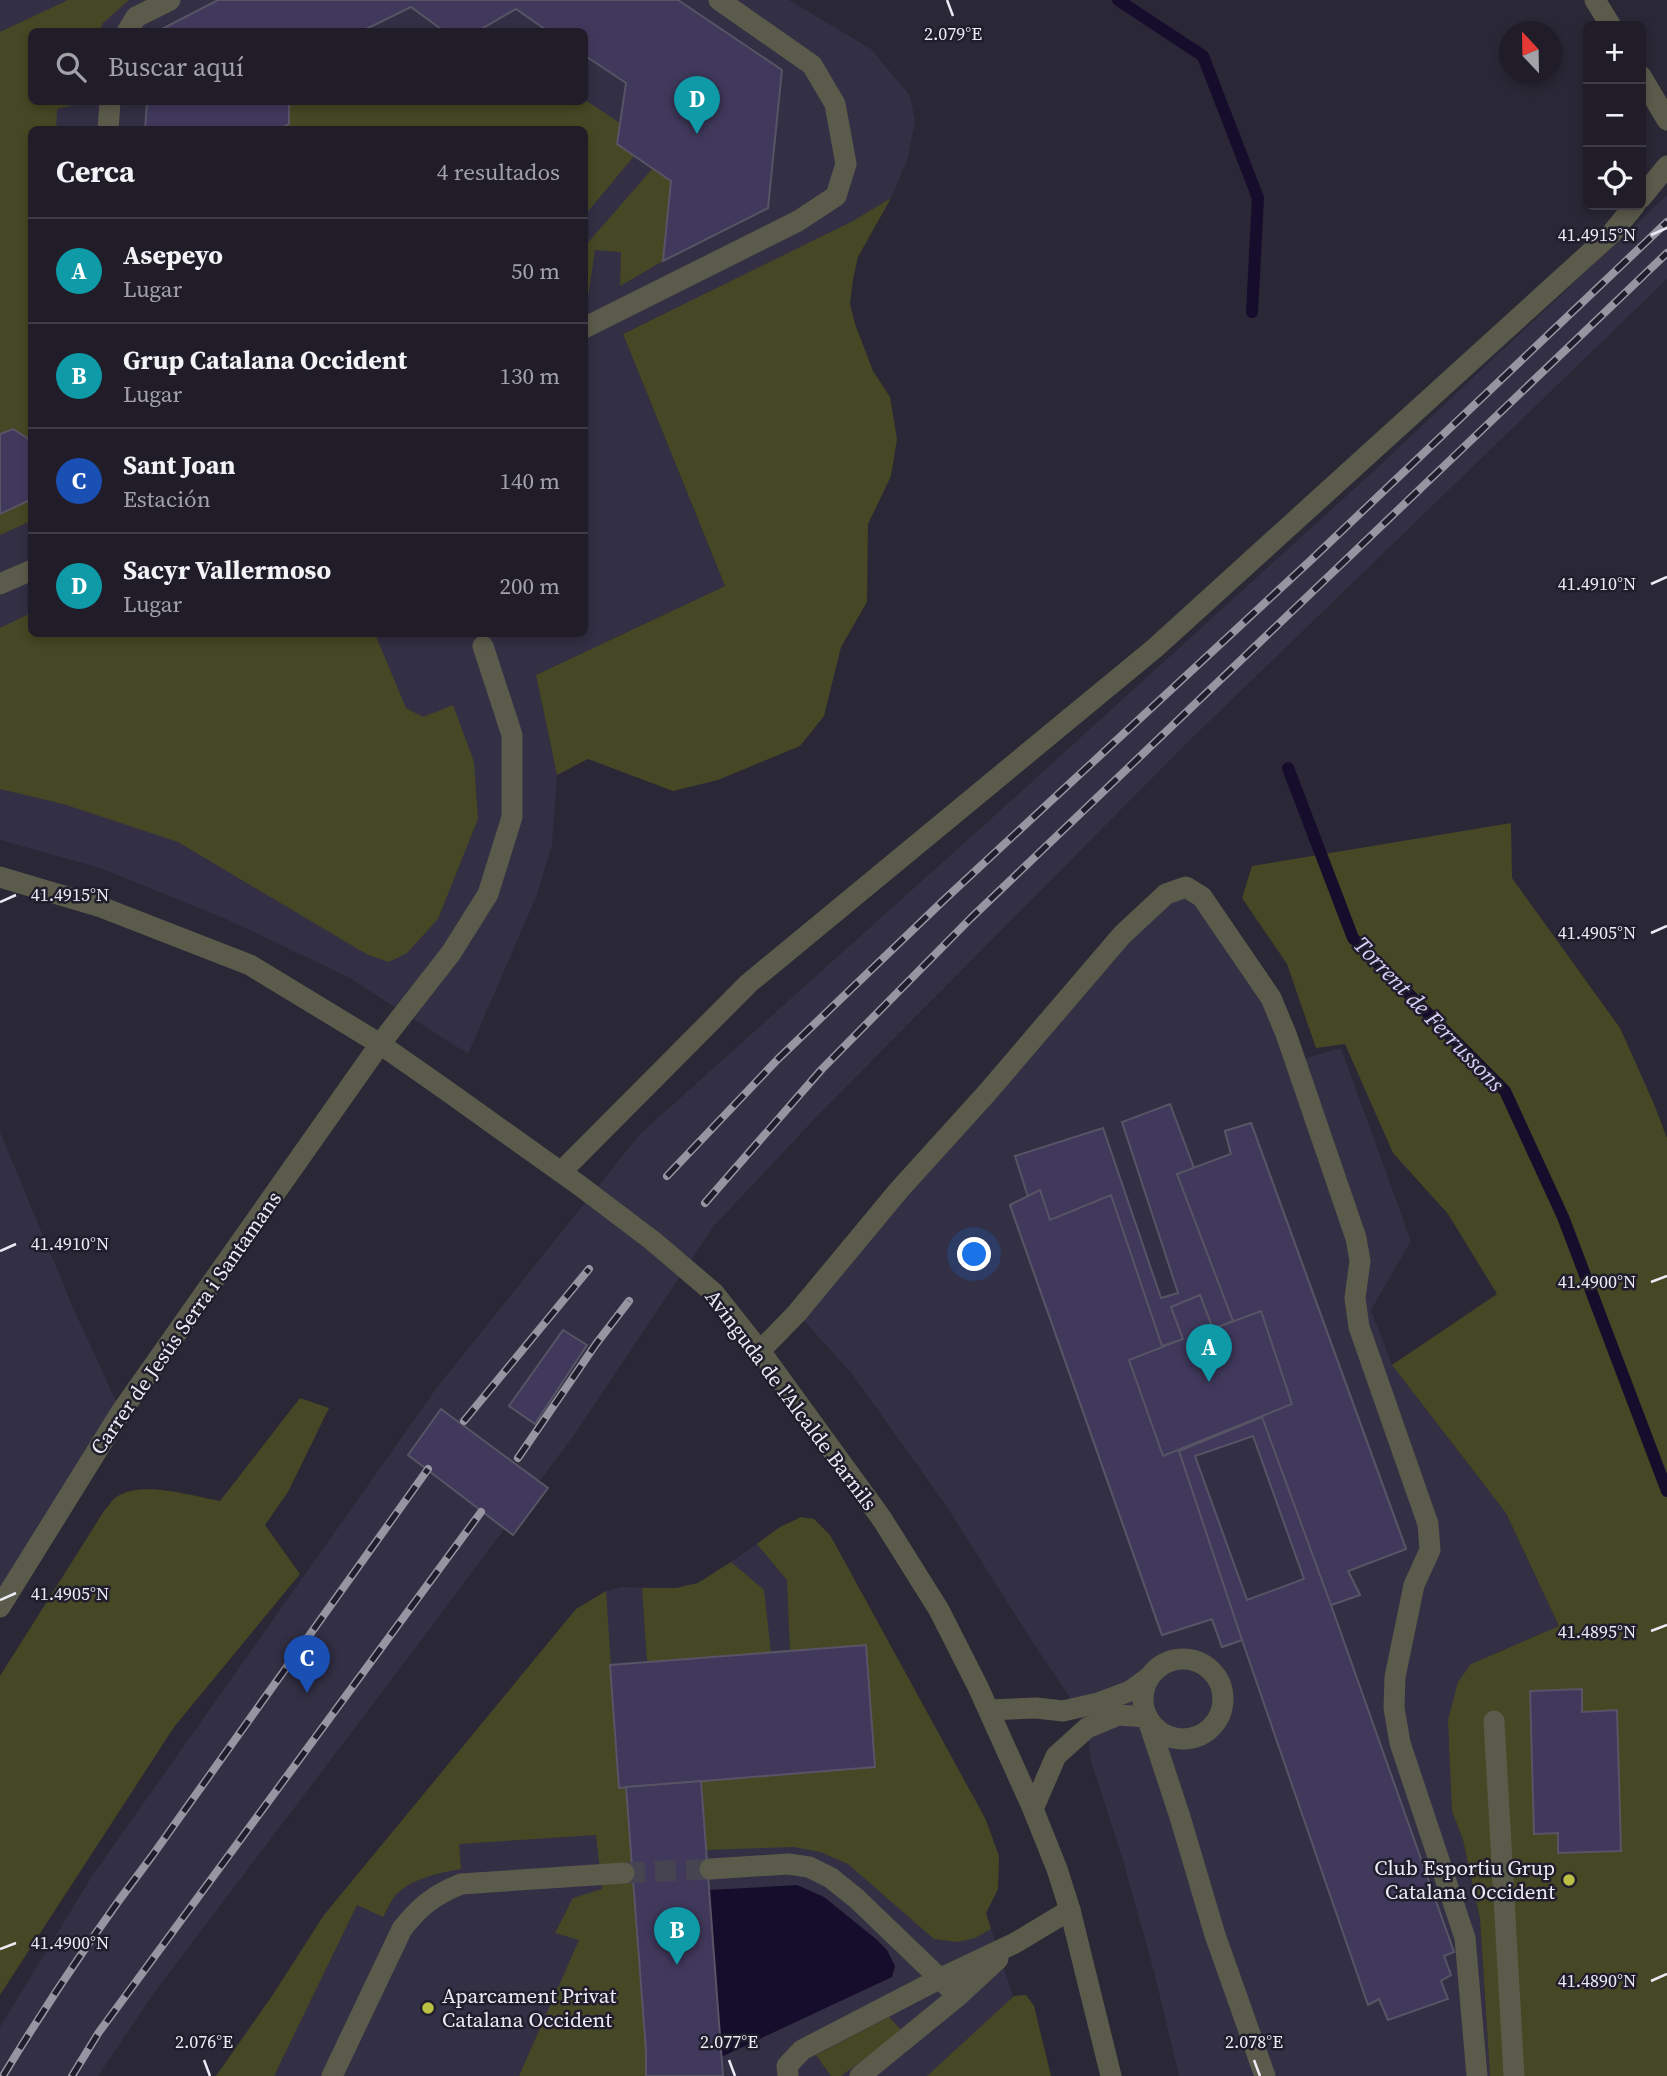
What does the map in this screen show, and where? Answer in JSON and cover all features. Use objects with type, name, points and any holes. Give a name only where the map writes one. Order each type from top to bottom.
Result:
[{"type":"street","points":[[129,28],[135,17],[170,0]]},
{"type":"street","points":[[588,326],[798,221],[836,196],[846,164],[835,104],[812,65],[719,0]]},
{"type":"street","points":[[1595,0],[1608,21]]},
{"type":"street","points":[[1646,84],[1667,120]]},
{"type":"street","points":[[108,126],[110,105]]},
{"type":"street","points":[[1646,192],[1667,166]]},
{"type":"street","points":[[561,1172],[749,983],[1156,648],[1612,233],[1631,210]]},
{"type":"street","points":[[0,584],[28,572]]},
{"type":"street","name":"Carrer de Jesús Serra i Santamans","points":[[0,1607],[121,1412],[380,1044],[451,953],[488,894],[512,817],[512,735],[483,646]]},
{"type":"street","name":"Avinguda de l'Alcalde Barnils","points":[[0,877],[101,907],[250,965],[380,1044],[579,1185],[653,1241],[714,1293],[760,1351],[881,1519],[939,1610],[989,1710],[1033,1809],[1070,1910],[1111,2076]]},
{"type":"street","points":[[760,1351],[797,1313],[1122,935],[1166,894],[1186,887],[1202,897],[1271,999],[1286,1034],[1356,1238],[1360,1261],[1355,1298],[1359,1327],[1428,1524],[1430,1550],[1414,1585],[1395,1677],[1394,1708],[1400,1743],[1465,1938],[1477,2076]]},
{"type":"street","points":[[1147,1717],[1155,1728],[1179,1739],[1194,1737],[1206,1731],[1217,1720],[1222,1707],[1220,1684],[1214,1673],[1203,1664],[1186,1659],[1172,1660],[1157,1667],[1149,1678],[1144,1688],[1143,1703],[1147,1717],[1180,1817],[1215,1934],[1265,2076]]},
{"type":"street","points":[[989,1710],[1036,1708],[1063,1711],[1098,1703],[1130,1691],[1149,1678]]},
{"type":"street","points":[[1033,1809],[1056,1756],[1087,1728],[1118,1715],[1147,1717]]},
{"type":"street","points":[[1494,1721],[1514,2076]]},
{"type":"street","points":[[709,1869],[788,1864],[809,1867],[831,1878],[858,1899],[958,1996]]},
{"type":"street","points":[[332,2076],[402,1929],[416,1911],[438,1894],[461,1884],[624,1872]]},
{"type":"street","points":[[788,2076],[787,2066],[802,2050],[1015,1943],[1070,1910]]},
{"type":"street","points":[[860,2076],[958,1996],[1015,1943]]},
{"type":"shaded area","points":[[0,0],[789,0],[871,49],[910,96],[915,121],[907,161],[891,198],[846,226],[623,334],[725,586],[536,675],[557,775],[552,845],[537,895],[468,1054],[348,977],[228,920],[100,868],[0,840]]},
{"type":"shaded area","points":[[1667,195],[1667,279],[1189,741],[823,1110],[714,1226],[574,1435],[154,1993],[98,2076],[0,2076],[0,2027],[92,1876],[438,1386],[640,1134],[1376,469]]},
{"type":"shaded area","points":[[1166,894],[1202,897],[1296,1061],[1341,1048],[1411,1241],[1371,1310],[1392,1365],[1506,1513],[1559,1626],[1471,1664],[1452,1811],[1463,1840],[1480,1919],[1490,2076],[1179,2076],[1122,1857],[1091,1761],[1087,1728],[1077,1708],[945,1504],[852,1374],[797,1313]]},
{"type":"shaded area","points":[[0,1132],[74,1310],[121,1412],[0,1607]]},
{"type":"shaded area","points":[[801,1517],[814,1519],[830,1535],[985,1818],[999,1856],[998,1889],[986,1913],[1013,1996],[1026,1995],[1034,2006],[1051,2076],[216,2076],[324,1915],[576,1609],[606,1591],[621,1587],[676,1588],[698,1583],[780,1527]]},
{"type":"shaded area","points":[[797,1885],[824,1897],[876,1939],[887,1950],[895,1966],[892,1977],[721,2057],[709,1890]]},
{"type":"green space","points":[[68,0],[129,0],[103,23],[101,28],[28,28],[28,105],[74,105],[57,109],[56,126],[28,126],[28,439],[13,429],[0,434],[0,32]]},
{"type":"green space","points":[[588,102],[620,123],[617,144],[634,156],[588,211],[588,126],[285,126],[289,124],[289,105],[588,105]]},
{"type":"green space","points":[[653,168],[671,181],[663,261],[620,286],[621,252],[595,250],[588,297],[588,243]]},
{"type":"green space","points":[[891,198],[858,257],[850,304],[873,371],[890,397],[897,439],[891,476],[868,524],[867,602],[841,647],[824,716],[800,746],[718,780],[673,791],[588,759],[557,775],[536,675],[725,586],[623,334],[853,221]]},
{"type":"green space","points":[[28,500],[28,522],[0,535],[0,514]]},
{"type":"green space","points":[[28,614],[28,637],[376,637],[406,708],[423,717],[453,705],[474,762],[478,819],[438,919],[407,953],[389,962],[368,955],[178,842],[63,804],[0,789],[0,628]]},
{"type":"green space","points":[[1511,823],[1512,878],[1620,1028],[1667,1138],[1667,2076],[1490,2076],[1480,1919],[1463,1840],[1452,1811],[1448,1720],[1458,1682],[1471,1664],[1559,1626],[1506,1513],[1392,1365],[1497,1294],[1448,1214],[1393,1153],[1345,1044],[1316,1048],[1287,964],[1242,898],[1252,866]]},
{"type":"green space","points":[[300,1398],[329,1408],[288,1492],[265,1525],[300,1574],[174,1727],[0,1995],[0,1676],[114,1499],[125,1492],[151,1489],[220,1501]]},
{"type":"green space","points":[[801,1517],[814,1519],[830,1535],[985,1818],[999,1856],[998,1889],[986,1913],[991,1929],[975,1938],[958,1942],[934,1939],[848,1864],[820,1852],[794,1847],[706,1850],[701,1781],[875,1767],[866,1645],[790,1651],[787,1580],[757,1544],[780,1527]]},
{"type":"green space","points":[[731,1562],[764,1590],[771,1653],[647,1662],[642,1588],[676,1588],[698,1583]]},
{"type":"green space","points":[[606,1591],[619,1787],[626,1787],[646,2076],[519,2076],[579,1940],[555,1933],[573,1898],[602,1889],[596,1835],[459,1844],[461,1869],[416,1881],[394,1897],[383,1917],[357,1905],[274,2076],[216,2076],[324,1915],[576,1609]]},
{"type":"green space","points":[[1026,1995],[1034,2006],[1051,2076],[927,2076],[1014,1996]]},
{"type":"green space","points":[[889,2017],[902,2031],[841,2076],[831,2076],[816,2055]]},
{"type":"building","points":[[218,0],[678,0],[782,70],[768,208],[663,261],[671,181],[617,144],[626,83],[588,58],[588,28],[543,28],[516,9],[483,28],[440,28],[411,7],[368,28],[164,28]]},
{"type":"building","points":[[147,105],[289,105],[289,124],[285,126],[145,126]]},
{"type":"building","points":[[13,429],[28,438],[28,501],[0,514],[0,434]]},
{"type":"building","points":[[1170,1104],[1194,1168],[1231,1154],[1225,1131],[1251,1123],[1406,1549],[1348,1571],[1360,1595],[1331,1605],[1454,1952],[1444,1956],[1451,1975],[1441,1981],[1448,1999],[1388,2020],[1379,1999],[1368,2005],[1242,1640],[1222,1647],[1212,1619],[1162,1635],[1010,1205],[1028,1197],[1015,1156],[1103,1128],[1161,1298],[1178,1293],[1122,1122]],"holes":[[[1253,1436],[1304,1579],[1247,1600],[1195,1456]]]},
{"type":"building","points":[[1251,1123],[1406,1549],[1348,1571],[1360,1595],[1331,1605],[1262,1417],[1179,1451],[1242,1640],[1222,1647],[1212,1619],[1162,1635],[1010,1205],[1040,1190],[1050,1220],[1111,1195],[1162,1346],[1183,1339],[1171,1307],[1200,1295],[1213,1329],[1233,1321],[1177,1174],[1231,1154],[1225,1131]]},
{"type":"building","points":[[1200,1295],[1213,1329],[1261,1311],[1292,1404],[1163,1456],[1129,1360],[1183,1339],[1171,1307]]},
{"type":"building","points":[[563,1330],[587,1345],[535,1424],[509,1406]]},
{"type":"building","points":[[441,1409],[548,1488],[513,1535],[408,1455]]},
{"type":"building","points":[[866,1645],[875,1767],[619,1788],[610,1665]]},
{"type":"building","points":[[1582,1689],[1582,1712],[1617,1710],[1621,1851],[1558,1853],[1558,1833],[1534,1834],[1530,1691]]},
{"type":"building","points":[[701,1781],[723,2076],[646,2076],[626,1787]]},
{"type":"waterway","name":"Torrent de Ferrussons","points":[[1118,0],[1203,56],[1258,198],[1252,312]]},
{"type":"waterway","name":"Torrent de Ferrussons","points":[[1288,768],[1353,938],[1505,1091],[1563,1217],[1667,1491]]},
{"type":"tunnel","points":[[624,1873],[710,1869]]},
{"type":"railway","points":[[667,1176],[778,1059],[945,899],[1310,561],[1667,222]]},
{"type":"railway","points":[[705,1203],[822,1069],[971,918],[1667,253]]},
{"type":"railway","points":[[464,1421],[589,1269]]},
{"type":"railway","points":[[518,1458],[596,1344],[629,1301]]},
{"type":"railway","points":[[3,2076],[93,1937],[428,1469]]},
{"type":"railway","points":[[72,2076],[99,2032],[481,1512]]},
{"type":"place","name":"Sacyr Vallermoso","points":[[697,134]]},
{"type":"place","name":"Asepeyo","points":[[1209,1382]]},
{"type":"place","name":"Sant Joan","points":[[307,1693]]},
{"type":"place","name":"Club Esportiu Grup Catalana Occident","points":[[1569,1880]]},
{"type":"place","name":"Grup Catalana Occident","points":[[677,1965]]},
{"type":"place","name":"Aparcament Privat Catalana Occident","points":[[428,2008]]}]
